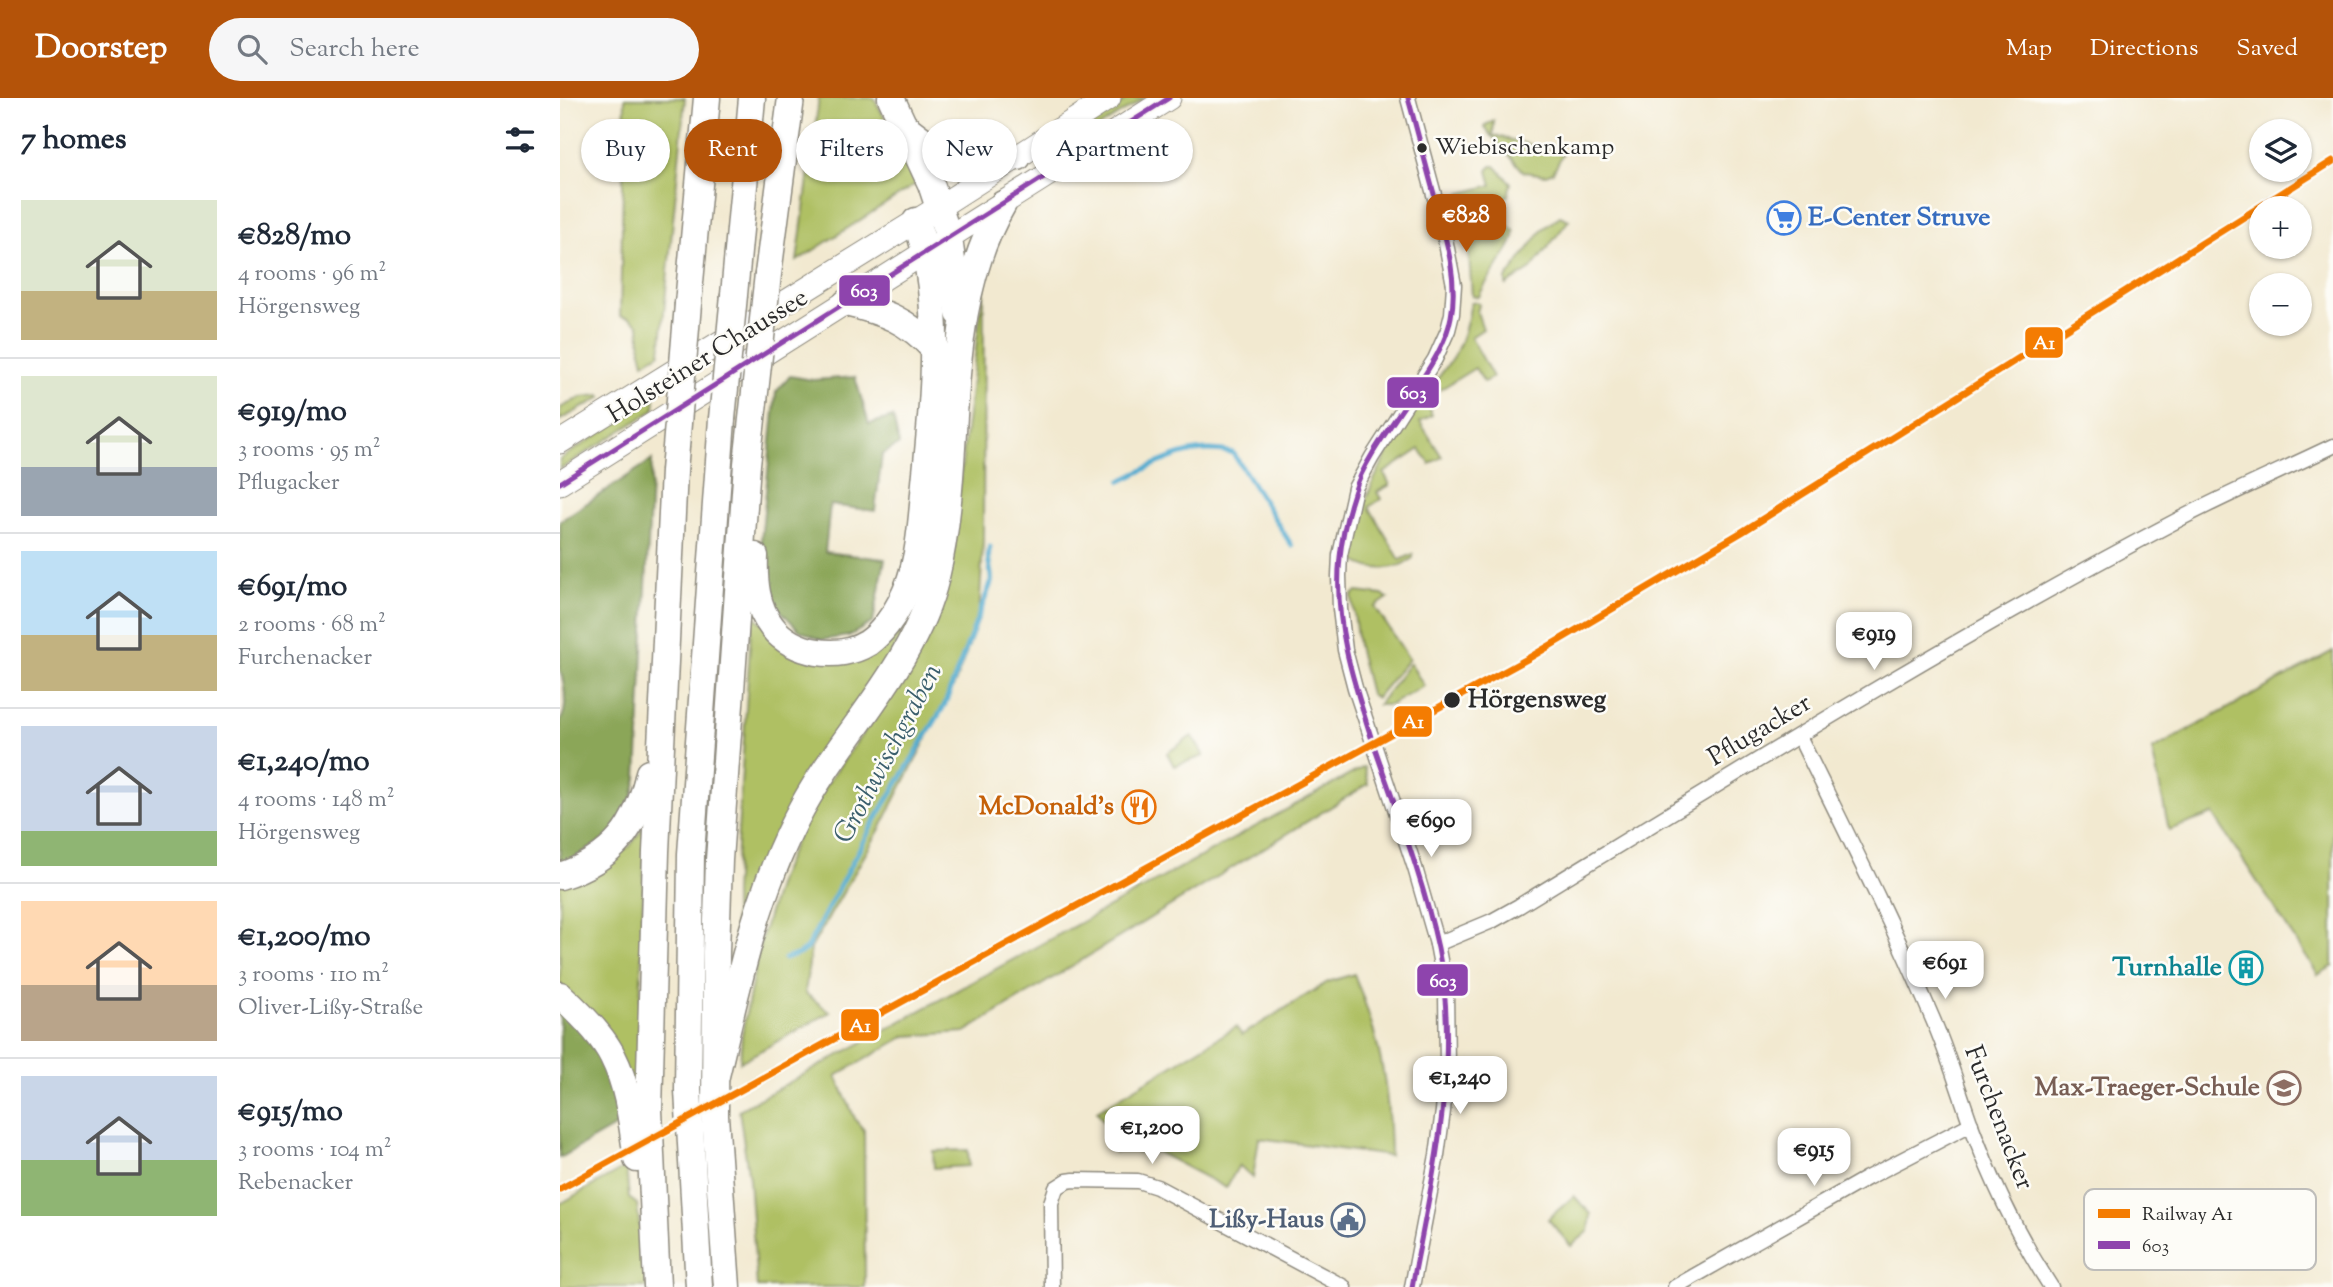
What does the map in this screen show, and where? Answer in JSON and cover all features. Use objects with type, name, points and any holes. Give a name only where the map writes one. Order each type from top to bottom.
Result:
[{"type":"highway","points":[[657,1286],[640,1115],[674,471],[706,98]]},
{"type":"highway","points":[[699,1287],[688,1090],[691,854],[722,419],[752,98]]},
{"type":"highway","points":[[727,1287],[715,1116],[719,860],[747,464],[791,98]]},
{"type":"highway","points":[[891,98],[902,119]]},
{"type":"highway","points":[[908,128],[944,155],[964,161],[980,162],[1018,157]]},
{"type":"highway","points":[[908,132],[949,238],[962,332]]},
{"type":"highway","points":[[716,1076],[745,955],[769,876],[797,817],[831,761],[910,645],[925,612],[936,578],[943,539],[962,332],[985,239],[1003,204]]},
{"type":"highway","points":[[747,464],[755,541],[754,580],[763,611],[772,627],[796,646],[814,652],[850,651],[870,642],[900,605],[913,578],[921,523],[929,448],[934,349],[926,253],[916,221]]},
{"type":"highway","points":[[846,303],[902,320],[934,349]]},
{"type":"highway","points":[[560,876],[592,863],[610,851],[624,835],[645,793],[653,747],[662,720]]},
{"type":"highway","points":[[560,995],[594,1030],[613,1056],[622,1082],[640,1115]]},
{"type":"main road","name":"Holsteiner Chaussee","points":[[560,442],[939,207],[1109,98]]},
{"type":"main road","name":"Holsteiner Chaussee","points":[[560,483],[1169,98]]},
{"type":"street","points":[[1408,98],[1443,228],[1454,285],[1452,314],[1435,359],[1355,488],[1340,555],[1340,609],[1355,688],[1415,868],[1437,944],[1447,992],[1447,1065],[1437,1155],[1412,1287]]},
{"type":"street","name":"Pflugacker","points":[[1437,944],[1510,911],[1799,736],[2133,544],[2333,446]]},
{"type":"street","name":"Furchenacker","points":[[1799,736],[1917,982],[2003,1202],[2051,1287]]},
{"type":"street","points":[[1675,1287],[1867,1178],[1971,1124]]},
{"type":"street","points":[[1052,1287],[1052,1197],[1061,1184],[1074,1180],[1138,1181],[1157,1187],[1344,1287]]},
{"type":"green space","points":[[625,98],[685,98],[660,353],[644,363],[639,325],[630,318],[620,316],[623,182],[670,182],[670,119],[625,119]]},
{"type":"green space","points":[[819,98],[874,98],[885,119],[816,119]]},
{"type":"green space","points":[[1129,98],[1145,98],[1112,119],[1100,119]]},
{"type":"green space","points":[[1494,121],[1493,135],[1563,154],[1553,172],[1546,175],[1524,172],[1485,128],[1485,125]]},
{"type":"green space","points":[[908,161],[919,182],[797,261],[808,182],[908,182]]},
{"type":"green space","points":[[1491,166],[1495,166],[1511,183],[1508,196],[1460,209],[1454,198],[1459,194],[1492,185],[1488,171]]},
{"type":"green space","points":[[1560,216],[1569,220],[1531,269],[1506,285],[1506,279],[1543,229]]},
{"type":"green space","points":[[1504,224],[1514,230],[1511,244],[1479,297],[1472,296],[1465,237],[1467,234]]},
{"type":"green space","points":[[984,282],[983,541],[979,618],[955,683],[881,827],[811,948],[805,993],[830,1012],[740,1062],[742,1034],[760,943],[779,879],[810,807],[907,672],[931,633],[944,594],[954,555],[958,496]]},
{"type":"green space","points":[[1471,302],[1477,302],[1479,305],[1477,312],[1483,329],[1471,337],[1493,377],[1484,382],[1475,368],[1425,399],[1432,415],[1420,422],[1442,457],[1430,464],[1420,449],[1384,473],[1390,485],[1377,492],[1381,499],[1369,507],[1400,560],[1413,554],[1413,558],[1392,568],[1362,565],[1355,561],[1354,554],[1361,516],[1374,480],[1402,429],[1455,354],[1465,329]]},
{"type":"green space","points":[[790,376],[813,380],[855,377],[869,424],[893,417],[899,444],[882,455],[875,511],[830,505],[825,552],[885,559],[873,622],[849,636],[821,640],[799,630],[777,607],[762,577],[760,551],[776,392]]},
{"type":"green space","points":[[581,397],[602,397],[560,420],[560,408]]},
{"type":"green space","points":[[655,398],[654,410],[560,469],[560,459]]},
{"type":"green space","points":[[652,460],[637,778],[632,799],[611,836],[560,866],[560,721],[565,703],[560,669],[560,521]]},
{"type":"green space","points":[[1357,592],[1388,598],[1375,607],[1409,659],[1376,698],[1370,694],[1358,646],[1352,597]]},
{"type":"green space","points":[[916,607],[737,944],[735,943],[734,893],[752,615],[813,660]]},
{"type":"green space","points":[[2333,651],[2333,966],[2318,975],[2213,814],[2169,830],[2152,750]]},
{"type":"green space","points":[[1410,663],[1424,686],[1390,705],[1378,705]]},
{"type":"green space","points":[[1192,736],[1204,756],[1174,766],[1167,753]]},
{"type":"green space","points":[[1364,767],[1368,784],[965,1032],[906,1036],[836,1076],[856,1121],[864,1130],[865,1287],[757,1287],[749,1179],[739,1110]]},
{"type":"green space","points":[[645,825],[638,1092],[560,984],[560,886],[630,846]]},
{"type":"green space","points":[[1354,974],[1377,1041],[1388,1107],[1390,1156],[1259,1138],[1253,1178],[1239,1165],[1226,1188],[1156,1151],[1115,1152],[1112,1134],[1097,1111],[1236,1027],[1242,1035],[1328,982]]},
{"type":"green space","points":[[560,1008],[583,1032],[607,1069],[623,1122],[560,1158]]},
{"type":"green space","points":[[968,1150],[969,1166],[934,1168],[933,1151]]},
{"type":"green space","points":[[626,1167],[629,1198],[637,1204],[647,1287],[560,1287],[560,1204]]},
{"type":"green space","points":[[1574,1196],[1591,1214],[1589,1231],[1571,1246],[1548,1219]]},
{"type":"waterway","name":"Grothwischgraben","points":[[1121,481],[1162,461],[1189,452],[1218,450],[1233,453],[1292,546]]},
{"type":"waterway","name":"Grothwischgraben","points":[[785,959],[807,948],[870,829],[944,706],[991,583],[988,556],[990,547]]},
{"type":"rail line","name":"A1","points":[[560,1189],[1529,658],[1742,532],[2333,161]]},
{"type":"transit line","name":"603","points":[[560,483],[1169,98]]},
{"type":"transit line","name":"603","points":[[1408,98],[1449,255],[1453,286],[1451,317],[1436,357],[1359,478],[1350,506],[1340,557],[1339,604],[1352,673],[1425,895],[1438,948],[1444,990],[1447,1033],[1442,1118],[1412,1287]]},
{"type":"place","name":"Wiebischenkamp","points":[[1422,148]]},
{"type":"place","name":"E-Center Struve","points":[[1784,218]]},
{"type":"place","name":"Hörgensweg","points":[[1452,700]]},
{"type":"place","name":"McDonald's","points":[[1139,807]]},
{"type":"place","name":"Turnhalle","points":[[2246,968]]},
{"type":"place","name":"Max-Traeger-Schule","points":[[2284,1088]]},
{"type":"place","name":"Lißy-Haus","points":[[1348,1220]]}]
